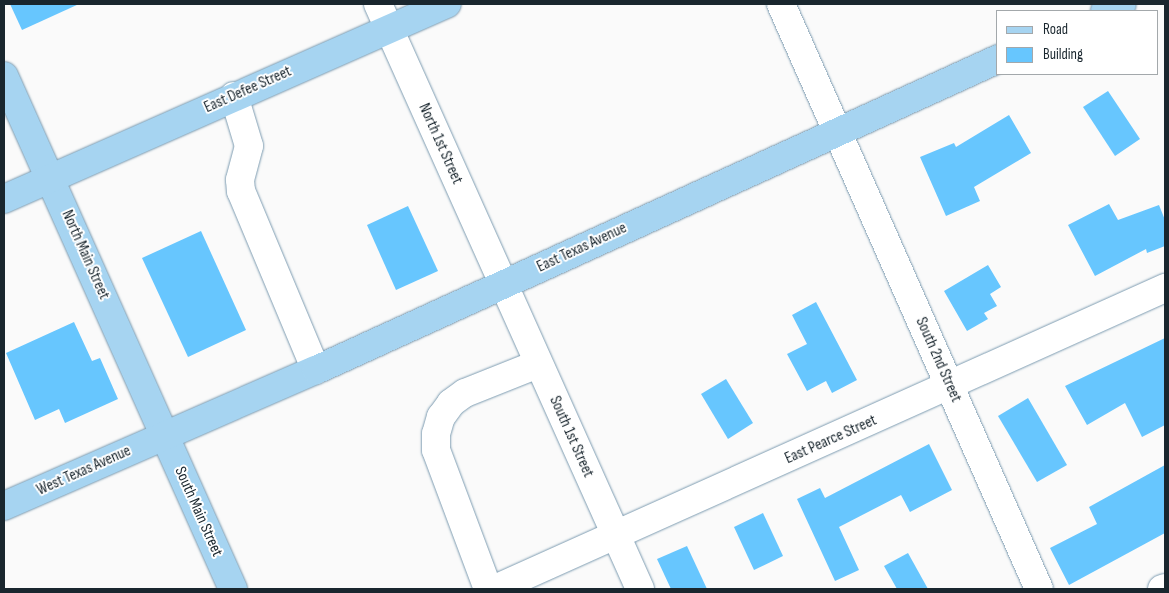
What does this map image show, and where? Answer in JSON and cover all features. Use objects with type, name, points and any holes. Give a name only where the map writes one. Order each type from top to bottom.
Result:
[{"type":"main road","name":"East Defee Street","points":[[4,199],[234,96],[447,4]]},
{"type":"main road","points":[[1107,10],[1122,4]]},
{"type":"main road","name":"East Texas Avenue","points":[[164,435],[316,370],[836,131],[996,60]]},
{"type":"main road","name":"North Main Street","points":[[4,76],[164,435]]},
{"type":"main road","name":"West Texas Avenue","points":[[4,506],[164,435]]},
{"type":"main road","name":"South Main Street","points":[[164,435],[233,589]]},
{"type":"street","name":"North 1st Street","points":[[378,4],[503,285]]},
{"type":"street","name":"South 2nd Street","points":[[781,4],[1040,589]]},
{"type":"street","points":[[234,96],[249,146],[240,180],[241,191],[316,370]]},
{"type":"street","name":"South 1st Street","points":[[503,285],[614,535],[640,589]]},
{"type":"street","name":"East Pearce Street","points":[[495,589],[950,387],[1165,288]]},
{"type":"street","points":[[488,589],[436,450],[436,434],[446,410],[465,393],[538,364]]},
{"type":"building","points":[[10,4],[79,4],[22,30]]},
{"type":"building","points":[[1108,91],[1140,139],[1115,156],[1083,107]]},
{"type":"building","points":[[1009,115],[1031,153],[974,187],[980,201],[946,216],[920,157],[954,143],[956,147]]},
{"type":"building","points":[[1109,204],[1118,220],[1159,205],[1165,220],[1165,246],[1147,253],[1146,249],[1095,276],[1068,225]]},
{"type":"building","points":[[408,206],[438,271],[396,290],[367,225]]},
{"type":"building","points":[[201,231],[246,330],[188,357],[142,258]]},
{"type":"building","points":[[988,265],[1001,287],[990,294],[997,306],[984,313],[988,319],[967,331],[944,291]]},
{"type":"building","points":[[816,302],[857,380],[832,393],[826,381],[807,391],[787,354],[807,344],[792,315]]},
{"type":"building","points":[[74,322],[92,361],[100,358],[118,399],[65,423],[59,409],[35,420],[6,353]]},
{"type":"building","points":[[1165,338],[1165,425],[1142,437],[1125,403],[1087,425],[1065,386]]},
{"type":"building","points":[[726,379],[753,423],[728,439],[701,394]]},
{"type":"building","points":[[1028,398],[1067,465],[1037,482],[998,416]]},
{"type":"building","points":[[929,444],[952,490],[910,512],[901,495],[839,527],[859,570],[835,581],[797,499],[820,488],[825,498]]},
{"type":"building","points":[[1165,465],[1165,533],[1069,585],[1050,548],[1097,524],[1089,507]]},
{"type":"building","points":[[763,513],[783,556],[754,570],[734,527]]},
{"type":"building","points":[[687,546],[707,589],[671,589],[657,559]]},
{"type":"building","points":[[908,553],[928,589],[897,589],[884,566]]}]
